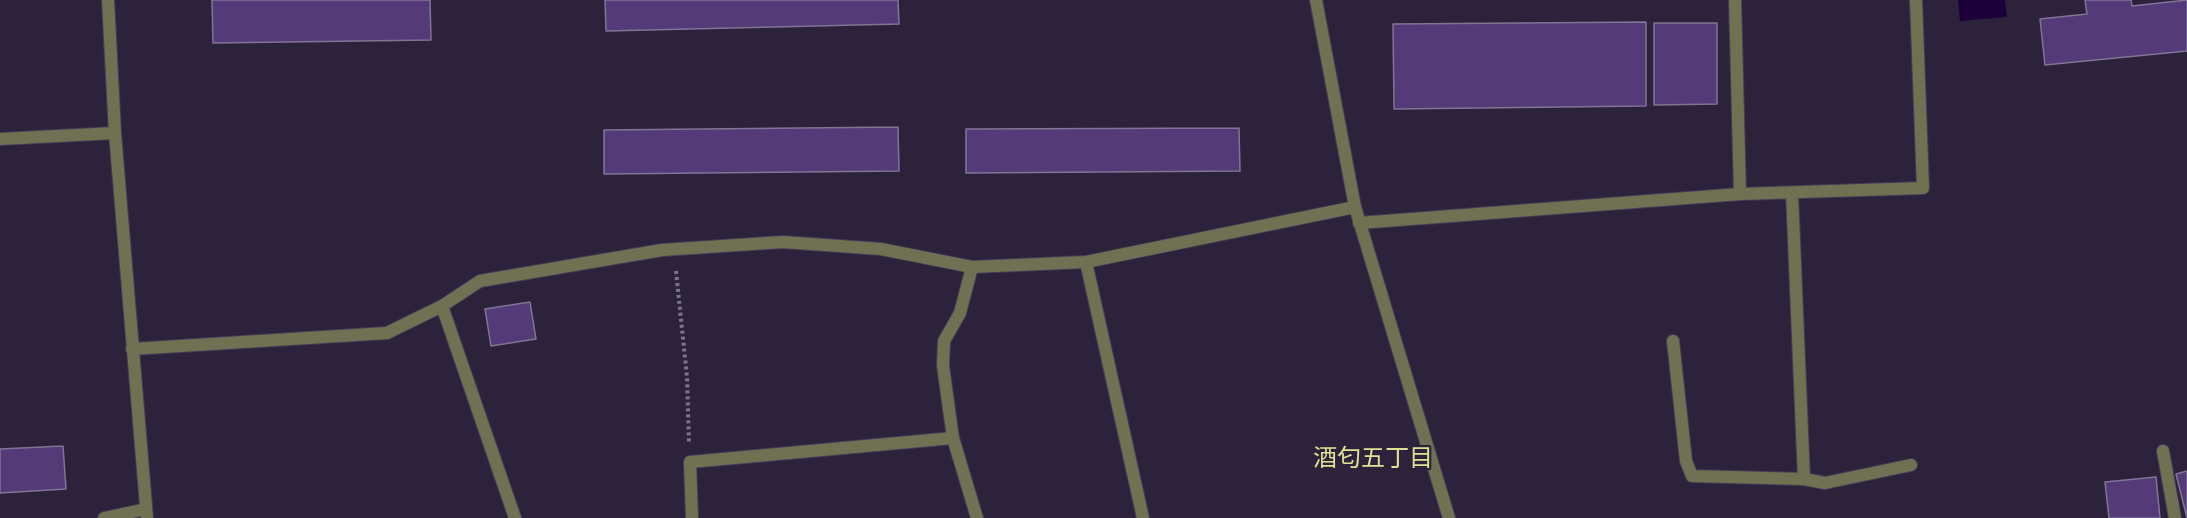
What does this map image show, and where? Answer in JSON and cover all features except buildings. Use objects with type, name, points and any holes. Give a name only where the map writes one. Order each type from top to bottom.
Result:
[{"type":"street","points":[[104,518],[146,514],[115,133],[108,0]]},
{"type":"street","points":[[1316,0],[1359,223],[1449,518]]},
{"type":"street","points":[[1735,0],[1740,194]]},
{"type":"street","points":[[1359,223],[1740,194],[1923,188],[1916,0]]},
{"type":"street","points":[[0,139],[115,133]]},
{"type":"street","points":[[1792,193],[1804,479]]},
{"type":"street","points":[[132,349],[387,333],[442,306],[480,281],[673,249],[783,242],[881,249],[972,267],[1086,262],[1355,207]]},
{"type":"street","points":[[1086,262],[1143,518]]},
{"type":"street","points":[[972,267],[960,313],[944,341],[943,366],[953,438],[977,518]]},
{"type":"street","points":[[442,306],[515,518]]},
{"type":"street","points":[[1673,341],[1686,461],[1692,476],[1804,479],[1825,483],[1911,465]]},
{"type":"street","points":[[692,518],[690,462],[953,438]]},
{"type":"street","points":[[2163,451],[2175,518]]},
{"type":"path","points":[[673,249],[687,377],[690,462]]},
{"type":"shaded area","points":[[1958,0],[2005,0],[2007,17],[1960,21]]},
{"type":"district","name":"酒匂五丁目","points":[[1373,460]]}]
